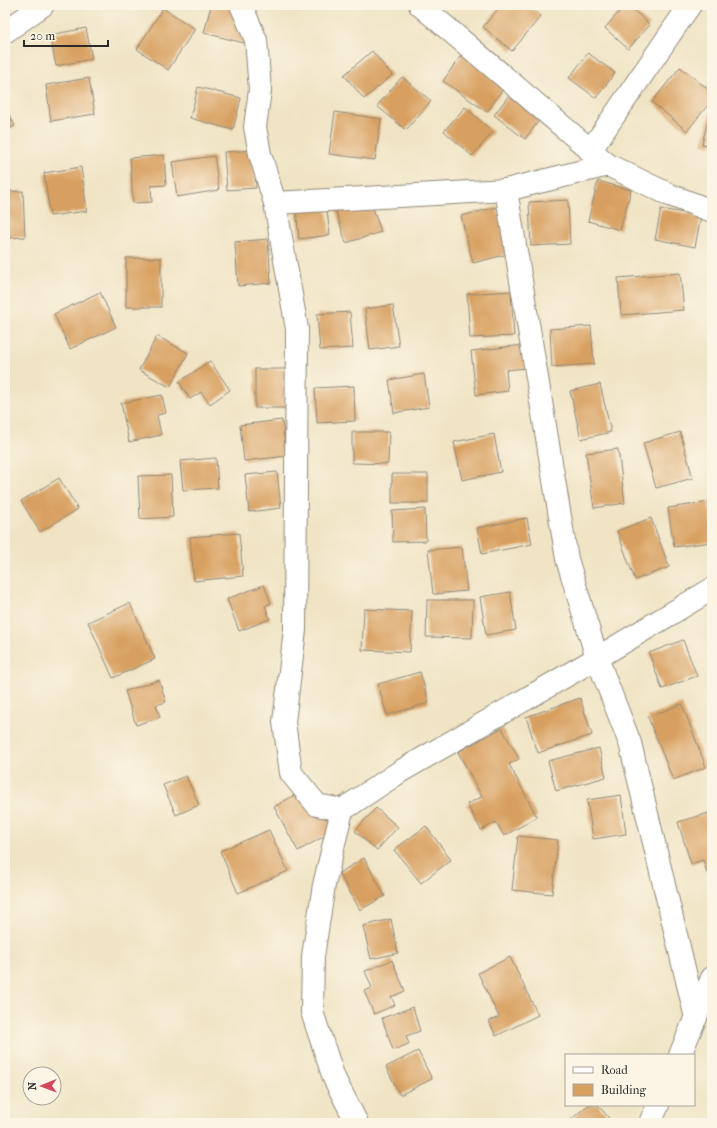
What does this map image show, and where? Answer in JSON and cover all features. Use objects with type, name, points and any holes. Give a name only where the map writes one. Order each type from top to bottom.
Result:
[{"type":"street","points":[[5,32],[43,5]]},
{"type":"street","points":[[241,5],[256,40],[260,90],[255,127],[260,154],[275,203],[297,329],[295,630],[284,722],[291,773],[317,805],[342,810]]},
{"type":"street","points":[[420,5],[608,165],[670,195],[712,211]]},
{"type":"street","points":[[590,151],[690,5]]},
{"type":"street","points":[[275,203],[506,190],[608,165]]},
{"type":"street","points":[[506,190],[568,560],[597,658],[630,743],[696,1018]]},
{"type":"street","points":[[357,1123],[334,1078],[312,1012],[313,956],[322,893],[342,810],[401,771],[597,658],[712,589]]},
{"type":"street","points":[[680,1054],[712,978]]},
{"type":"street","points":[[650,1123],[658,1106]]},
{"type":"building","points":[[211,5],[229,5],[256,11],[248,44],[204,33]]},
{"type":"building","points":[[501,5],[528,5],[541,16],[512,51],[483,27]]},
{"type":"building","points":[[625,5],[628,5],[650,25],[628,49],[605,28]]},
{"type":"building","points":[[163,8],[195,29],[168,70],[137,49]]},
{"type":"building","points":[[86,28],[92,59],[56,66],[50,35]]},
{"type":"building","points":[[471,41],[515,72],[487,112],[443,81]]},
{"type":"building","points":[[372,51],[392,75],[364,99],[344,75]]},
{"type":"building","points":[[588,53],[615,73],[596,98],[569,78]]},
{"type":"building","points":[[680,67],[712,92],[712,100],[687,131],[652,102]]},
{"type":"building","points":[[402,77],[431,101],[406,130],[377,106]]},
{"type":"building","points":[[89,78],[95,114],[51,121],[46,85]]},
{"type":"building","points":[[519,82],[550,106],[525,139],[494,115]]},
{"type":"building","points":[[198,87],[241,98],[233,130],[190,118]]},
{"type":"building","points":[[5,107],[15,126],[5,131]]},
{"type":"building","points":[[465,107],[493,132],[472,156],[444,131]]},
{"type":"building","points":[[712,108],[712,146],[702,144]]},
{"type":"building","points":[[335,112],[381,119],[375,160],[329,154]]},
{"type":"building","points":[[254,150],[256,188],[227,190],[224,152]]},
{"type":"building","points":[[164,155],[166,185],[151,186],[152,202],[133,203],[130,158]]},
{"type":"building","points":[[214,156],[219,190],[177,197],[172,162]]},
{"type":"building","points":[[81,167],[87,211],[50,216],[44,173]]},
{"type":"building","points":[[598,181],[631,190],[620,230],[588,221]]},
{"type":"building","points":[[23,191],[25,237],[5,238],[5,192]]},
{"type":"building","points":[[368,193],[381,232],[346,243],[334,205]]},
{"type":"building","points":[[568,200],[570,244],[531,246],[529,202]]},
{"type":"building","points":[[326,203],[330,235],[299,239],[296,207]]},
{"type":"building","points":[[497,207],[508,254],[473,263],[461,216]]},
{"type":"building","points":[[661,209],[701,216],[695,247],[655,239]]},
{"type":"building","points":[[268,239],[271,283],[238,286],[235,242]]},
{"type":"building","points":[[126,258],[161,258],[161,307],[126,307]]},
{"type":"building","points":[[680,273],[684,310],[621,315],[618,278]]},
{"type":"building","points":[[511,291],[514,336],[470,338],[467,294]]},
{"type":"building","points":[[100,292],[116,327],[70,349],[54,314]]},
{"type":"building","points":[[393,305],[399,346],[370,350],[365,309]]},
{"type":"building","points":[[350,312],[353,348],[320,350],[317,314]]},
{"type":"building","points":[[591,326],[594,364],[552,367],[550,329]]},
{"type":"building","points":[[157,336],[188,353],[170,387],[139,370]]},
{"type":"building","points":[[524,345],[527,368],[506,370],[508,391],[476,395],[471,351]]},
{"type":"building","points":[[210,361],[230,390],[210,404],[201,392],[190,399],[179,382]]},
{"type":"building","points":[[255,369],[286,369],[286,408],[255,408]]},
{"type":"building","points":[[424,374],[429,407],[394,413],[389,380]]},
{"type":"building","points":[[600,384],[611,432],[581,439],[570,391]]},
{"type":"building","points":[[354,386],[355,421],[317,423],[315,388]]},
{"type":"building","points":[[162,395],[166,413],[157,415],[161,435],[129,442],[121,403]]},
{"type":"building","points":[[282,420],[286,456],[244,461],[240,425]]},
{"type":"building","points":[[352,432],[389,432],[388,464],[352,463]]},
{"type":"building","points":[[680,432],[693,478],[656,488],[643,443]]},
{"type":"building","points":[[494,434],[501,472],[462,480],[454,442]]},
{"type":"building","points":[[618,449],[625,503],[594,508],[586,453]]},
{"type":"building","points":[[216,458],[218,488],[183,490],[180,461]]},
{"type":"building","points":[[277,472],[281,508],[249,512],[245,475]]},
{"type":"building","points":[[392,474],[428,474],[428,503],[392,503]]},
{"type":"building","points":[[171,475],[173,517],[140,519],[138,476]]},
{"type":"building","points":[[59,478],[78,509],[40,532],[21,501]]},
{"type":"building","points":[[709,502],[712,524],[712,542],[674,547],[668,508]]},
{"type":"building","points":[[425,509],[426,541],[393,542],[392,511]]},
{"type":"building","points":[[527,518],[532,544],[482,554],[477,528]]},
{"type":"building","points":[[651,518],[669,567],[635,580],[617,531]]},
{"type":"building","points":[[239,533],[243,576],[194,581],[190,537]]},
{"type":"building","points":[[462,547],[467,591],[433,594],[428,550]]},
{"type":"building","points":[[264,585],[271,603],[265,606],[270,619],[239,631],[227,599]]},
{"type":"building","points":[[510,592],[516,630],[486,635],[480,597]]},
{"type":"building","points":[[427,600],[473,600],[472,638],[426,637]]},
{"type":"building","points":[[130,603],[155,659],[113,678],[88,622]]},
{"type":"building","points":[[364,609],[412,611],[410,652],[362,650]]},
{"type":"building","points":[[683,640],[697,676],[662,689],[649,653]]},
{"type":"building","points":[[420,672],[429,703],[387,715],[378,684]]},
{"type":"building","points":[[159,680],[166,702],[156,705],[160,717],[136,725],[125,691]]},
{"type":"building","points":[[580,698],[592,735],[538,753],[526,717]]},
{"type":"building","points":[[682,704],[706,767],[673,780],[648,717]]},
{"type":"building","points":[[502,728],[519,759],[509,764],[537,817],[504,836],[496,822],[481,830],[467,804],[482,797],[458,752]]},
{"type":"building","points":[[599,748],[606,777],[556,791],[548,761]]},
{"type":"building","points":[[186,776],[199,805],[176,815],[163,785]]},
{"type":"building","points":[[312,785],[337,829],[298,851],[274,807]]},
{"type":"building","points":[[621,795],[626,834],[593,839],[587,800]]},
{"type":"building","points":[[376,808],[398,827],[377,850],[355,831]]},
{"type":"building","points":[[712,812],[712,871],[707,873],[703,860],[691,864],[678,822]]},
{"type":"building","points":[[426,826],[451,860],[421,883],[394,850]]},
{"type":"building","points":[[269,830],[288,871],[238,893],[220,851]]},
{"type":"building","points":[[518,836],[558,840],[552,894],[512,890]]},
{"type":"building","points":[[364,858],[385,896],[360,910],[339,873]]},
{"type":"building","points":[[391,919],[398,953],[371,959],[363,926]]},
{"type":"building","points":[[510,957],[538,1015],[496,1036],[489,1021],[499,1017],[478,973]]},
{"type":"building","points":[[392,960],[405,991],[391,997],[395,1005],[374,1014],[364,991],[372,988],[365,971]]},
{"type":"building","points":[[413,1007],[420,1031],[406,1036],[409,1044],[393,1050],[382,1018]]},
{"type":"building","points":[[418,1051],[432,1079],[400,1095],[386,1067]]},
{"type":"building","points":[[587,1106],[599,1106],[613,1123],[569,1123],[568,1122]]}]
